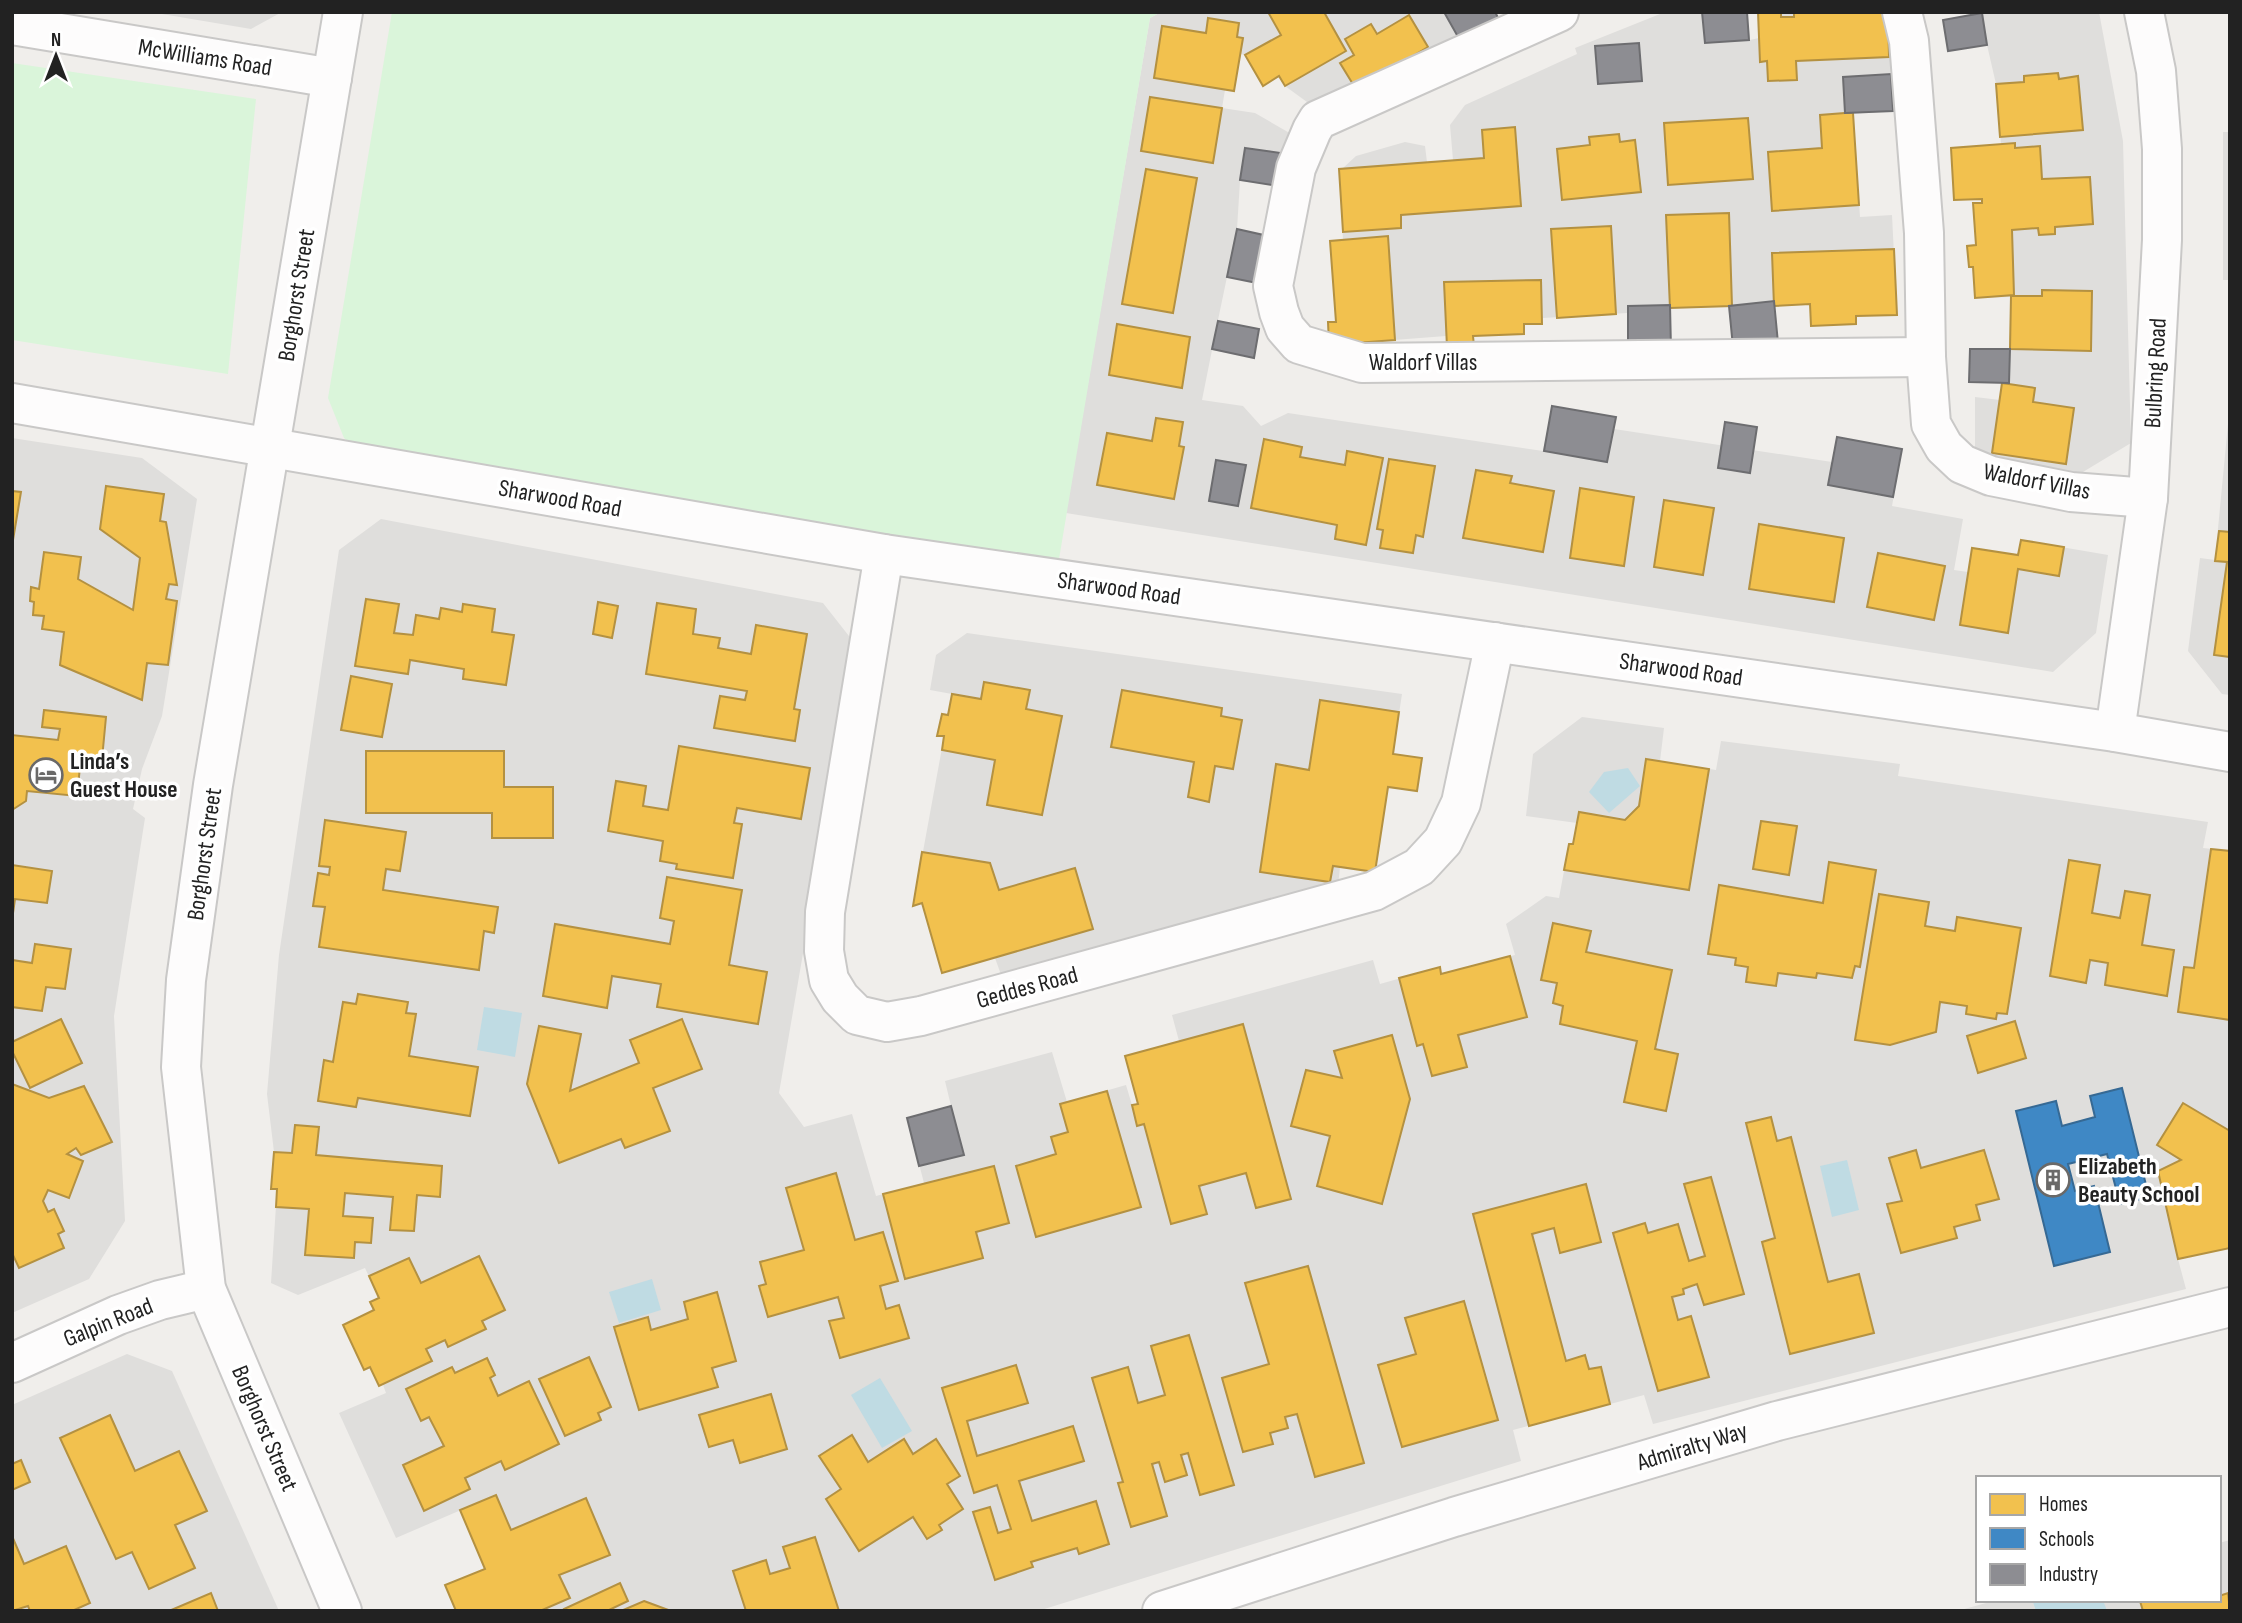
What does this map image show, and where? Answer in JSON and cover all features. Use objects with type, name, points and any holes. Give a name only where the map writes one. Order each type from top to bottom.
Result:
[{"type":"street","points":[[332,78],[343,12]]},
{"type":"street","name":"Waldorf Villas","points":[[1559,12],[1318,120],[1296,168],[1273,286],[1285,328],[1299,344],[1362,363],[1926,357]]},
{"type":"street","name":"Waldorf Villas","points":[[1902,12],[1909,41],[1924,233],[1926,357],[1931,424],[1944,447],[1962,464],[1992,475],[2071,492],[2148,498]]},
{"type":"street","name":"Bulbring Road","points":[[2115,732],[2148,498],[2162,240],[2162,162],[2156,71],[2144,12]]},
{"type":"street","name":"McWilliams Road","points":[[12,25],[332,78]]},
{"type":"street","name":"Borghorst Street","points":[[332,78],[213,785],[186,981],[181,1067],[206,1289],[342,1611]]},
{"type":"street","name":"Sharwood Road","points":[[12,403],[884,554],[2115,732],[2230,752]]},
{"type":"street","name":"Geddes Road","points":[[884,554],[825,912],[824,951],[829,980],[840,998],[857,1015],[887,1022],[920,1016],[1374,891],[1419,867],[1443,841],[1461,803],[1495,642]]},
{"type":"street","name":"Galpin Road","points":[[12,1363],[118,1315],[160,1300],[206,1289]]},
{"type":"street","name":"Admiralty Way","points":[[1162,1611],[1454,1517],[1777,1421],[2230,1307]]},
{"type":"shaded area","points":[[150,12],[282,12],[251,29]]},
{"type":"shaded area","points":[[1161,12],[1495,12],[1501,23],[1318,110],[1285,86],[1279,77],[1263,86],[1245,55],[1241,54],[1234,91],[1225,90],[1222,108],[1255,113],[1293,135],[1284,187],[1240,181],[1237,229],[1277,238],[1267,285],[1227,277],[1218,320],[1259,329],[1254,358],[1212,350],[1202,400],[1243,406],[1261,426],[1288,413],[1543,451],[1552,406],[1616,417],[1614,429],[1832,462],[1837,437],[1902,449],[1892,506],[1963,519],[1954,570],[1968,572],[1972,548],[2018,555],[2021,540],[2108,555],[2096,633],[2053,672],[1066,513],[1150,18]]},
{"type":"shaded area","points":[[1665,12],[1747,12],[1750,40],[1759,38],[1758,12],[1888,12],[1893,111],[1853,114],[1860,217],[1892,215],[1897,315],[1856,316],[1856,324],[1811,326],[1810,304],[1774,306],[1733,347],[1728,306],[1670,308],[1671,349],[1629,351],[1627,313],[1543,318],[1542,324],[1524,324],[1524,334],[1473,336],[1474,346],[1447,347],[1446,336],[1329,345],[1328,322],[1336,322],[1330,241],[1343,240],[1339,169],[1356,156],[1405,142],[1425,146],[1427,162],[1453,160],[1450,125],[1465,105],[1577,54],[1575,48]]},
{"type":"shaded area","points":[[1982,12],[2099,12],[2123,141],[2131,443],[2073,478],[1993,465],[1975,447],[1975,397],[2000,400],[2002,383],[1969,382],[1970,349],[2010,349],[2011,297],[1975,298],[1973,268],[1969,267],[1967,246],[1976,245],[1973,203],[1982,203],[1982,199],[1954,200],[1951,148],[2001,144],[1996,84],[1987,45],[1948,51],[1943,20]]},
{"type":"shaded area","points":[[2223,132],[2230,132],[2230,280],[2223,280]]},
{"type":"shaded area","points":[[2230,403],[2230,695],[2222,694],[2188,651],[2200,558],[2215,560]]},
{"type":"shaded area","points":[[12,438],[142,458],[197,499],[162,716],[142,769],[133,809],[145,818],[114,1016],[125,1221],[89,1279],[12,1313]]},
{"type":"shaded area","points":[[381,519],[823,603],[856,645],[779,1093],[804,1127],[852,1114],[876,1196],[924,1183],[907,1118],[951,1106],[945,1081],[1052,1052],[1067,1102],[1126,1085],[1132,1105],[1138,1104],[1125,1056],[1179,1041],[1172,1015],[1373,960],[1380,984],[1440,967],[1442,974],[1515,955],[1506,924],[1546,896],[1559,898],[1569,844],[1573,844],[1577,823],[1526,816],[1533,754],[1582,717],[1664,728],[1660,761],[1716,770],[1721,741],[1900,764],[1898,776],[2208,822],[2203,848],[2230,851],[2230,1248],[2178,1259],[2186,1289],[1653,1424],[1644,1395],[1513,1430],[1521,1461],[1038,1611],[456,1611],[445,1585],[485,1569],[461,1510],[396,1538],[339,1413],[386,1393],[383,1385],[379,1386],[371,1368],[364,1370],[343,1325],[374,1310],[370,1302],[379,1298],[365,1268],[298,1295],[271,1283],[277,1190],[271,1189],[274,1152],[267,1094],[279,955],[339,550]]},
{"type":"shaded area","points":[[967,633],[1402,694],[1393,753],[1422,758],[1417,791],[1388,787],[1375,872],[1340,867],[1338,886],[1004,983],[995,958],[942,973],[922,904],[913,906],[944,737],[937,736],[942,714],[948,715],[952,694],[930,690],[936,655]]},
{"type":"shaded area","points":[[127,1354],[172,1371],[279,1611],[12,1611],[12,1405]]},
{"type":"shaded area","points":[[2230,1540],[2230,1611],[1957,1611],[1990,1602],[2221,1602],[2221,1542]]},
{"type":"green space","points":[[392,12],[1161,12],[1150,18],[1057,571],[372,461],[344,438],[328,398]]},
{"type":"green space","points":[[12,63],[256,99],[228,374],[12,340]]},
{"type":"water","points":[[1628,768],[1640,786],[1609,813],[1589,792],[1604,772]]},
{"type":"water","points":[[484,1007],[522,1013],[515,1057],[477,1050]]},
{"type":"water","points":[[1847,1160],[1859,1210],[1832,1217],[1820,1166]]},
{"type":"water","points":[[652,1279],[661,1310],[619,1323],[609,1292]]},
{"type":"water","points":[[880,1378],[912,1431],[882,1448],[851,1395]]},
{"type":"water","points":[[2033,1602],[2104,1602],[2107,1611],[2036,1611]]},
{"type":"building: Homes","points":[[1268,12],[1324,12],[1346,51],[1285,86],[1279,76],[1263,86],[1245,55],[1281,35]]},
{"type":"building: Homes","points":[[1758,12],[1781,12],[1781,17],[1794,17],[1794,12],[1888,12],[1889,57],[1796,61],[1797,80],[1768,81],[1767,61],[1760,62]]},
{"type":"building: Homes","points":[[1409,15],[1428,47],[1396,66],[1362,99],[1340,63],[1354,55],[1345,39],[1371,24],[1377,34]]},
{"type":"building: Homes","points":[[1208,18],[1239,23],[1237,37],[1243,38],[1234,91],[1154,78],[1162,26],[1206,33]]},
{"type":"building: Homes","points":[[2058,73],[2059,79],[2078,76],[2083,130],[2000,137],[1996,84],[2024,82],[2024,76]]},
{"type":"building: Homes","points":[[1150,97],[1222,108],[1213,163],[1141,151]]},
{"type":"building: Homes","points":[[1853,113],[1859,205],[1772,211],[1768,152],[1822,148],[1820,115]]},
{"type":"building: Homes","points":[[1748,118],[1753,179],[1668,185],[1664,123]]},
{"type":"building: Homes","points":[[1515,127],[1521,206],[1401,215],[1401,228],[1343,232],[1339,169],[1484,158],[1482,130]]},
{"type":"building: Homes","points":[[1619,134],[1620,142],[1635,140],[1641,192],[1562,200],[1557,149],[1590,145],[1589,137]]},
{"type":"building: Homes","points":[[2015,143],[2015,148],[2040,146],[2042,179],[2090,177],[2093,224],[2055,227],[2055,234],[2039,235],[2038,228],[2012,230],[2014,295],[1975,298],[1973,267],[1969,267],[1967,246],[1976,245],[1973,203],[1982,203],[1982,199],[1954,200],[1951,148]]},
{"type":"building: Homes","points":[[1146,169],[1197,178],[1173,313],[1122,304]]},
{"type":"building: Homes","points":[[1729,213],[1732,306],[1670,308],[1666,215]]},
{"type":"building: Homes","points":[[1611,226],[1616,314],[1557,318],[1551,229]]},
{"type":"building: Homes","points":[[1388,236],[1395,340],[1329,345],[1328,322],[1336,322],[1330,241]]},
{"type":"building: Homes","points":[[1894,249],[1897,315],[1856,316],[1856,324],[1811,326],[1810,304],[1774,306],[1772,253]]},
{"type":"building: Homes","points":[[1541,280],[1542,324],[1524,324],[1524,334],[1473,336],[1474,346],[1447,347],[1444,282]]},
{"type":"building: Homes","points":[[2042,290],[2092,291],[2091,351],[2010,349],[2011,296],[2042,296]]},
{"type":"building: Homes","points":[[1117,324],[1190,337],[1182,388],[1109,375]]},
{"type":"building: Homes","points":[[2002,383],[2035,388],[2033,402],[2074,408],[2066,464],[1992,453]]},
{"type":"building: Homes","points":[[1156,418],[1183,422],[1179,446],[1184,447],[1174,499],[1097,485],[1107,433],[1152,441]]},
{"type":"building: Homes","points":[[1264,439],[1302,447],[1300,457],[1345,465],[1347,451],[1383,458],[1366,545],[1335,539],[1337,525],[1251,508]]},
{"type":"building: Homes","points":[[1389,459],[1435,466],[1423,537],[1416,535],[1413,553],[1380,548],[1383,530],[1377,529]]},
{"type":"building: Homes","points":[[1476,470],[1512,476],[1510,483],[1554,491],[1543,552],[1463,538]]},
{"type":"building: Homes","points":[[106,486],[164,494],[160,521],[166,522],[177,585],[169,584],[166,599],[177,601],[168,665],[147,663],[142,700],[60,665],[64,632],[42,629],[44,616],[33,615],[34,602],[30,601],[31,587],[39,589],[44,552],[81,557],[78,579],[133,610],[140,558],[100,529]]},
{"type":"building: Homes","points":[[1580,488],[1634,497],[1624,566],[1570,558]]},
{"type":"building: Homes","points":[[12,491],[21,492],[13,540],[12,540]]},
{"type":"building: Homes","points":[[1664,500],[1714,508],[1703,575],[1654,567]]},
{"type":"building: Homes","points":[[1759,524],[1844,538],[1834,602],[1749,589]]},
{"type":"building: Homes","points":[[2219,531],[2230,532],[2230,657],[2214,655],[2227,562],[2215,561]]},
{"type":"building: Homes","points":[[2021,540],[2064,547],[2059,576],[2018,569],[2008,633],[1960,625],[1972,548],[2018,555]]},
{"type":"building: Homes","points":[[1878,553],[1945,566],[1934,620],[1867,607]]},
{"type":"building: Homes","points":[[366,599],[399,604],[394,633],[413,635],[416,615],[439,619],[441,608],[462,612],[463,604],[495,609],[492,632],[514,635],[506,685],[463,679],[464,669],[410,660],[408,674],[355,666]]},
{"type":"building: Homes","points":[[598,602],[618,606],[612,638],[593,634]]},
{"type":"building: Homes","points":[[657,603],[696,609],[693,634],[720,638],[718,648],[751,654],[756,625],[807,634],[794,709],[800,710],[795,741],[714,728],[720,696],[745,700],[747,691],[646,674]]},
{"type":"building: Homes","points":[[351,676],[392,684],[382,737],[341,730]]},
{"type":"building: Homes","points":[[984,682],[1030,690],[1026,709],[1062,716],[1042,815],[987,805],[995,760],[942,750],[944,736],[937,736],[942,714],[948,715],[952,694],[981,699]]},
{"type":"building: Homes","points":[[1122,690],[1222,708],[1221,716],[1242,720],[1233,769],[1215,766],[1209,802],[1188,797],[1194,762],[1111,747]]},
{"type":"building: Homes","points":[[1320,700],[1399,712],[1393,754],[1422,758],[1417,791],[1388,787],[1375,872],[1333,866],[1330,882],[1260,872],[1276,764],[1309,770]]},
{"type":"building: Homes","name":"Linda’s Guest House","points":[[44,710],[106,717],[102,759],[81,757],[77,796],[27,791],[26,801],[12,810],[12,735],[58,740],[60,729],[42,727]]},
{"type":"building: Homes","points":[[679,746],[810,768],[801,819],[737,808],[734,823],[742,824],[733,878],[676,869],[677,864],[660,861],[663,841],[608,831],[616,781],[646,786],[643,806],[668,810]]},
{"type":"building: Homes","points":[[366,751],[504,751],[504,787],[553,787],[553,838],[492,838],[492,813],[366,813]]},
{"type":"building: Homes","points":[[1646,759],[1709,769],[1689,890],[1564,870],[1569,844],[1573,844],[1579,812],[1625,820],[1639,806]]},
{"type":"building: Homes","points":[[325,820],[406,832],[400,871],[386,869],[383,890],[498,907],[494,933],[484,931],[479,970],[319,947],[325,907],[313,906],[318,873],[329,875],[330,867],[319,866]]},
{"type":"building: Homes","points":[[1761,821],[1797,826],[1789,875],[1753,869]]},
{"type":"building: Homes","points":[[2211,849],[2230,851],[2230,1020],[2178,1012],[2184,967],[2194,968]]},
{"type":"building: Homes","points":[[922,852],[990,863],[999,890],[1075,868],[1093,929],[942,973],[922,903],[913,906]]},
{"type":"building: Homes","points":[[2069,860],[2100,865],[2092,913],[2120,918],[2125,891],[2150,895],[2142,945],[2174,950],[2167,996],[2105,985],[2108,963],[2090,960],[2086,983],[2050,976]]},
{"type":"building: Homes","points":[[1829,862],[1876,870],[1860,967],[1855,966],[1852,978],[1817,973],[1816,978],[1778,973],[1776,986],[1746,982],[1748,967],[1735,965],[1736,958],[1708,954],[1719,885],[1823,903]]},
{"type":"building: Homes","points":[[12,865],[52,871],[47,903],[15,899],[12,920]]},
{"type":"building: Homes","points":[[667,877],[742,890],[729,965],[767,972],[758,1024],[657,1007],[661,984],[612,976],[607,1008],[543,996],[555,924],[670,944],[674,921],[660,918]]},
{"type":"building: Homes","points":[[1879,894],[1929,902],[1925,926],[1955,931],[1957,917],[2021,928],[2007,1014],[1997,1013],[1996,1019],[1966,1014],[1967,1006],[1940,1002],[1936,1032],[1890,1045],[1855,1040]]},
{"type":"building: Homes","points":[[1553,923],[1591,931],[1586,952],[1672,970],[1655,1049],[1678,1054],[1666,1111],[1624,1102],[1637,1041],[1560,1024],[1563,1006],[1553,1003],[1557,983],[1541,980]]},
{"type":"building: Homes","points":[[35,944],[71,949],[65,989],[46,987],[42,1011],[12,1007],[12,960],[32,963]]},
{"type":"building: Homes","points":[[1510,956],[1527,1017],[1458,1035],[1467,1067],[1432,1076],[1423,1044],[1417,1046],[1399,978],[1440,967],[1441,974]]},
{"type":"building: Homes","points":[[358,994],[408,1002],[406,1013],[416,1014],[409,1056],[478,1067],[470,1116],[358,1098],[356,1107],[318,1101],[324,1060],[333,1062],[343,1002],[356,1004]]},
{"type":"building: Homes","points":[[61,1019],[82,1063],[30,1088],[12,1051],[12,1042]]},
{"type":"building: Homes","points":[[682,1019],[702,1069],[653,1088],[670,1131],[625,1148],[621,1139],[559,1163],[527,1084],[539,1026],[581,1034],[570,1091],[639,1063],[630,1040]]},
{"type":"building: Homes","points":[[2015,1021],[2026,1058],[1978,1073],[1967,1036]]},
{"type":"building: Homes","points":[[1243,1024],[1291,1199],[1256,1208],[1246,1173],[1199,1186],[1207,1214],[1171,1224],[1144,1124],[1137,1126],[1132,1105],[1138,1104],[1125,1056]]},
{"type":"building: Homes","points":[[1392,1035],[1410,1099],[1382,1204],[1317,1186],[1330,1136],[1291,1126],[1306,1070],[1342,1078],[1334,1051]]},
{"type":"building: Homes","points":[[12,1084],[49,1098],[84,1086],[112,1142],[81,1155],[76,1148],[67,1154],[83,1161],[69,1198],[48,1190],[43,1201],[48,1212],[54,1209],[64,1231],[58,1234],[64,1248],[19,1268],[12,1253]]},
{"type":"building: Homes","points":[[1107,1091],[1141,1207],[1036,1237],[1016,1166],[1056,1154],[1051,1137],[1068,1132],[1060,1104]]},
{"type":"building: Homes","points":[[2183,1103],[2230,1131],[2230,1248],[2178,1259],[2158,1171],[2181,1160],[2157,1145]]},
{"type":"building: Homes","points":[[1771,1117],[1777,1141],[1791,1137],[1828,1282],[1859,1274],[1874,1333],[1790,1354],[1762,1242],[1775,1238],[1746,1123]]},
{"type":"building: Homes","points":[[295,1125],[319,1127],[316,1155],[442,1166],[440,1197],[417,1195],[414,1231],[390,1230],[393,1197],[345,1193],[343,1216],[373,1218],[371,1243],[355,1242],[354,1258],[305,1255],[309,1209],[276,1207],[277,1189],[271,1189],[274,1152],[292,1153]]},
{"type":"building: Homes","points":[[1916,1150],[1921,1168],[1984,1150],[1999,1199],[1976,1205],[1980,1220],[1954,1227],[1957,1238],[1901,1253],[1887,1204],[1902,1201],[1889,1158]]},
{"type":"building: Homes","points":[[994,1166],[1009,1223],[976,1232],[983,1258],[905,1279],[883,1194]]},
{"type":"building: Homes","points":[[836,1173],[855,1240],[883,1232],[898,1281],[880,1286],[886,1309],[899,1305],[909,1338],[840,1358],[829,1321],[844,1318],[838,1297],[768,1317],[759,1286],[766,1284],[760,1262],[804,1250],[786,1188]]},
{"type":"building: Homes","points":[[1711,1177],[1744,1294],[1704,1305],[1697,1284],[1683,1289],[1684,1294],[1672,1297],[1678,1320],[1691,1316],[1709,1377],[1658,1391],[1613,1233],[1645,1223],[1648,1233],[1678,1224],[1689,1261],[1705,1256],[1684,1184]]},
{"type":"building: Homes","points":[[1586,1184],[1601,1242],[1560,1253],[1554,1228],[1532,1234],[1566,1361],[1585,1355],[1589,1369],[1601,1367],[1610,1404],[1529,1426],[1473,1214]]},
{"type":"building: Homes","points":[[479,1256],[505,1310],[482,1321],[486,1329],[448,1347],[445,1340],[426,1349],[432,1361],[379,1386],[370,1367],[364,1370],[343,1325],[374,1310],[370,1302],[379,1298],[369,1276],[409,1258],[421,1283]]},
{"type":"building: Homes","points":[[1308,1266],[1364,1463],[1315,1477],[1297,1414],[1285,1417],[1288,1428],[1270,1433],[1273,1444],[1243,1452],[1222,1378],[1269,1364],[1245,1283]]},
{"type":"building: Homes","points":[[717,1292],[736,1361],[712,1368],[718,1387],[639,1410],[614,1327],[648,1317],[651,1330],[688,1319],[684,1302]]},
{"type":"building: Homes","points":[[1464,1301],[1498,1420],[1402,1447],[1378,1365],[1416,1354],[1405,1318]]},
{"type":"building: Homes","points":[[1189,1335],[1234,1485],[1200,1495],[1188,1453],[1181,1455],[1187,1475],[1165,1482],[1159,1462],[1152,1464],[1167,1516],[1131,1527],[1118,1483],[1123,1482],[1092,1378],[1128,1367],[1138,1403],[1165,1395],[1151,1346]]},
{"type":"building: Homes","points":[[589,1357],[611,1407],[598,1413],[601,1420],[565,1436],[539,1379]]},
{"type":"building: Homes","points":[[487,1358],[495,1375],[490,1378],[498,1396],[529,1381],[559,1444],[505,1470],[501,1461],[465,1478],[470,1489],[424,1511],[403,1465],[444,1446],[429,1417],[421,1421],[406,1389],[452,1367],[455,1373]]},
{"type":"building: Homes","points":[[1016,1365],[1028,1403],[967,1421],[977,1456],[1073,1426],[1084,1461],[1019,1481],[1032,1521],[1096,1501],[1109,1544],[1079,1554],[1077,1548],[1031,1562],[1033,1567],[995,1580],[973,1512],[990,1507],[998,1533],[1011,1529],[997,1485],[974,1493],[942,1388]]},
{"type":"building: Homes","points":[[771,1394],[787,1449],[740,1463],[733,1440],[709,1447],[699,1415]]},
{"type":"building: Homes","points":[[110,1415],[135,1471],[179,1451],[207,1511],[175,1525],[195,1568],[149,1589],[132,1552],[116,1559],[60,1438]]},
{"type":"building: Homes","points":[[852,1435],[868,1462],[904,1439],[913,1454],[936,1439],[960,1476],[947,1484],[963,1509],[939,1525],[942,1530],[927,1539],[913,1517],[859,1551],[826,1499],[841,1489],[819,1456]]},
{"type":"building: Homes","points":[[21,1460],[30,1482],[12,1490],[12,1464]]},
{"type":"building: Homes","points":[[496,1495],[511,1530],[586,1498],[610,1555],[559,1575],[570,1598],[540,1611],[456,1611],[445,1585],[485,1569],[460,1510]]},
{"type":"building: Homes","points":[[12,1536],[24,1564],[66,1546],[90,1603],[72,1611],[30,1611],[28,1606],[12,1611]]},
{"type":"building: Homes","points":[[815,1537],[839,1611],[746,1611],[733,1571],[766,1560],[770,1574],[790,1568],[783,1547]]},
{"type":"building: Homes","points":[[620,1583],[628,1601],[607,1611],[564,1609]]},
{"type":"building: Homes","points":[[211,1593],[218,1611],[169,1611]]},
{"type":"building: Homes","points":[[2228,1593],[2230,1611],[2143,1611],[2140,1602],[2221,1602],[2221,1595]]},
{"type":"building: Homes","points":[[644,1601],[671,1611],[621,1611]]},
{"type":"building: Schools","name":"Elizabeth Beauty School","points":[[2122,1088],[2149,1197],[2120,1204],[2107,1154],[2095,1157],[2098,1168],[2083,1173],[2080,1161],[2068,1164],[2075,1191],[2094,1186],[2110,1252],[2054,1266],[2016,1111],[2056,1101],[2062,1126],[2095,1117],[2090,1096]]},
{"type":"building: Industry","points":[[1444,12],[1495,12],[1501,23],[1462,44]]},
{"type":"building: Industry","points":[[1702,12],[1747,12],[1749,40],[1705,43]]},
{"type":"building: Industry","points":[[1982,13],[1987,45],[1948,51],[1943,20]]},
{"type":"building: Industry","points":[[1639,43],[1642,81],[1598,84],[1595,46]]},
{"type":"building: Industry","points":[[1891,74],[1893,111],[1845,113],[1843,77]]},
{"type":"building: Industry","points":[[1245,148],[1288,154],[1284,187],[1240,180]]},
{"type":"building: Industry","points":[[1237,229],[1277,238],[1267,285],[1227,277]]},
{"type":"building: Industry","points":[[1774,301],[1778,343],[1733,347],[1729,306]]},
{"type":"building: Industry","points":[[1670,305],[1671,349],[1628,351],[1628,306]]},
{"type":"building: Industry","points":[[1218,321],[1259,329],[1254,358],[1212,349]]},
{"type":"building: Industry","points":[[1970,349],[2010,349],[2009,383],[1969,382]]},
{"type":"building: Industry","points":[[1552,406],[1616,417],[1607,462],[1544,451]]},
{"type":"building: Industry","points":[[1725,422],[1757,427],[1750,473],[1718,468]]},
{"type":"building: Industry","points":[[1837,437],[1902,449],[1893,497],[1828,485]]},
{"type":"building: Industry","points":[[1216,460],[1246,465],[1238,506],[1209,501]]},
{"type":"building: Industry","points":[[951,1106],[964,1155],[919,1166],[907,1118]]},
{"type":"place","name":"Linda’s Guest House","points":[[46,775]]},
{"type":"place","name":"Elizabeth Beauty School","points":[[2053,1180]]}]
